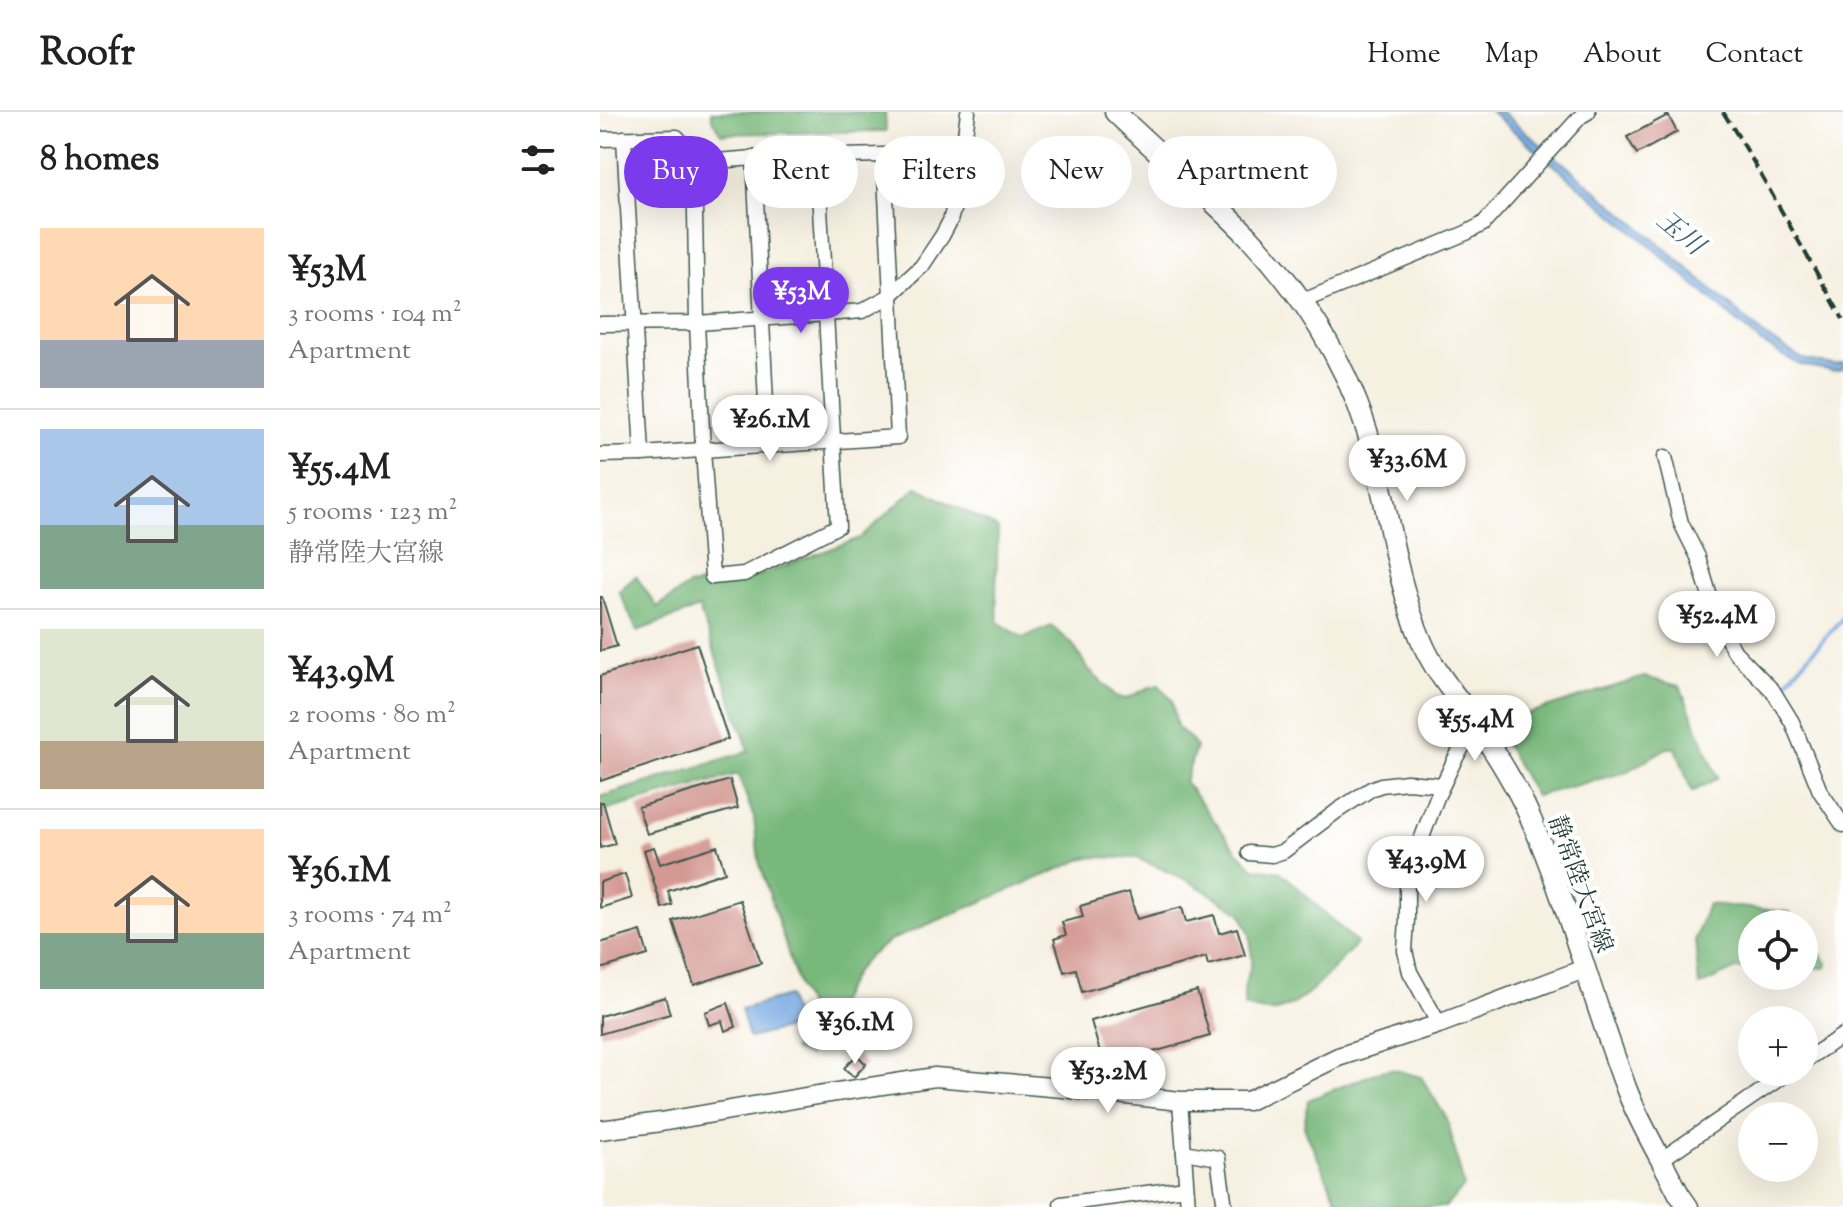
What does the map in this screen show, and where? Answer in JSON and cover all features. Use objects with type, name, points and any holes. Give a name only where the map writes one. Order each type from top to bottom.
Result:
[{"type":"main road","name":"静常陸大宮線","points":[[1115,112],[1248,236],[1303,301],[1325,337],[1367,430],[1408,607],[1423,645],[1440,676],[1510,778],[1529,814],[1629,1097],[1688,1207]]},
{"type":"street","points":[[600,324],[697,323],[862,311],[890,296],[922,266],[950,221],[957,196],[968,112]]},
{"type":"street","points":[[1303,301],[1483,224],[1580,116]]},
{"type":"street","points":[[600,139],[624,138]]},
{"type":"street","points":[[600,455],[898,437],[884,155],[858,155]]},
{"type":"street","points":[[628,208],[642,454]]},
{"type":"street","points":[[695,208],[697,323],[712,577],[744,574],[838,526],[820,208]]},
{"type":"street","points":[[756,208],[768,444]]},
{"type":"street","points":[[1665,457],[1681,523],[1698,557],[1718,623],[1735,652],[1773,691],[1792,722],[1820,791],[1843,825]]},
{"type":"street","points":[[1439,1024],[1410,972],[1405,951],[1407,878],[1442,785],[1476,725]]},
{"type":"street","points":[[1249,853],[1272,855],[1284,851],[1337,811],[1381,785],[1407,782],[1442,785]]},
{"type":"street","points":[[600,1130],[935,1077],[1180,1101],[1248,1101],[1338,1057],[1439,1024],[1584,969]]},
{"type":"street","points":[[1818,1052],[1843,1035]]},
{"type":"street","points":[[1662,1159],[1769,1086]]},
{"type":"street","points":[[1180,1101],[1188,1207]]},
{"type":"street","points":[[1184,1152],[1218,1158],[1225,1207]]},
{"type":"street","points":[[1062,1207],[1061,1204],[1186,1188]]},
{"type":"green space","points":[[711,112],[885,112],[886,131],[721,134]]},
{"type":"green space","points":[[917,487],[998,528],[998,622],[1023,638],[1052,626],[1073,645],[1088,669],[1116,696],[1126,699],[1159,685],[1172,700],[1177,727],[1196,747],[1185,782],[1238,852],[1254,868],[1281,872],[1357,943],[1308,993],[1286,1008],[1275,1011],[1244,1006],[1244,989],[1252,961],[1250,934],[1241,913],[1187,880],[1137,858],[1088,857],[891,940],[868,957],[855,972],[809,1056],[793,1050],[811,1015],[799,988],[759,861],[754,818],[738,774],[600,812],[600,797],[749,751],[699,608],[637,631],[619,591],[636,576],[657,607],[688,586],[755,577],[860,538]]},
{"type":"green space","points":[[1644,677],[1680,686],[1718,778],[1692,792],[1676,748],[1667,748],[1626,772],[1535,796],[1502,739],[1504,721]]},
{"type":"green space","points":[[1708,904],[1769,910],[1738,910],[1738,969],[1699,986],[1695,939]]},
{"type":"green space","points":[[1818,951],[1827,963],[1826,968],[1818,968]]},
{"type":"green space","points":[[1392,1069],[1421,1077],[1447,1119],[1464,1187],[1445,1207],[1340,1207],[1304,1127],[1308,1100]]},
{"type":"water","points":[[1491,112],[1502,112],[1765,336],[1803,359],[1835,365],[1843,363],[1843,369],[1834,371],[1800,365],[1760,342]]},
{"type":"water","points":[[788,996],[796,1026],[749,1038],[741,1009]]},
{"type":"building","points":[[1668,115],[1677,132],[1637,154],[1627,137]]},
{"type":"building","points":[[600,597],[617,646],[600,651]]},
{"type":"building","points":[[697,644],[728,739],[600,781],[600,676]]},
{"type":"building","points":[[730,780],[738,808],[647,834],[638,807]]},
{"type":"building","points":[[600,802],[603,802],[615,844],[600,848]]},
{"type":"building","points":[[717,846],[725,872],[668,891],[672,905],[662,908],[644,850],[654,847],[660,864]]},
{"type":"building","points":[[625,874],[632,898],[600,908],[600,882]]},
{"type":"building","points":[[1129,892],[1137,919],[1182,907],[1186,922],[1214,915],[1219,933],[1237,928],[1245,955],[1208,965],[1206,957],[1082,992],[1076,969],[1064,972],[1054,939],[1066,935],[1062,922],[1083,917],[1080,906]]},
{"type":"building","points":[[740,900],[761,963],[694,985],[673,921]]},
{"type":"building","points":[[641,931],[648,955],[600,969],[600,943]]},
{"type":"building","points":[[1197,991],[1210,1036],[1104,1066],[1091,1021]]},
{"type":"building","points":[[665,997],[670,1014],[600,1034],[600,1016]]},
{"type":"building","points":[[728,1003],[736,1027],[725,1031],[722,1021],[709,1025],[705,1012]]},
{"type":"building","points":[[857,1055],[866,1064],[854,1077],[844,1068]]},
{"type":"waterway","points":[[1782,687],[1843,617]]},
{"type":"railway","points":[[1723,112],[1843,319]]},
{"type":"water label","name":"玉川","points":[[1681,232]]}]
